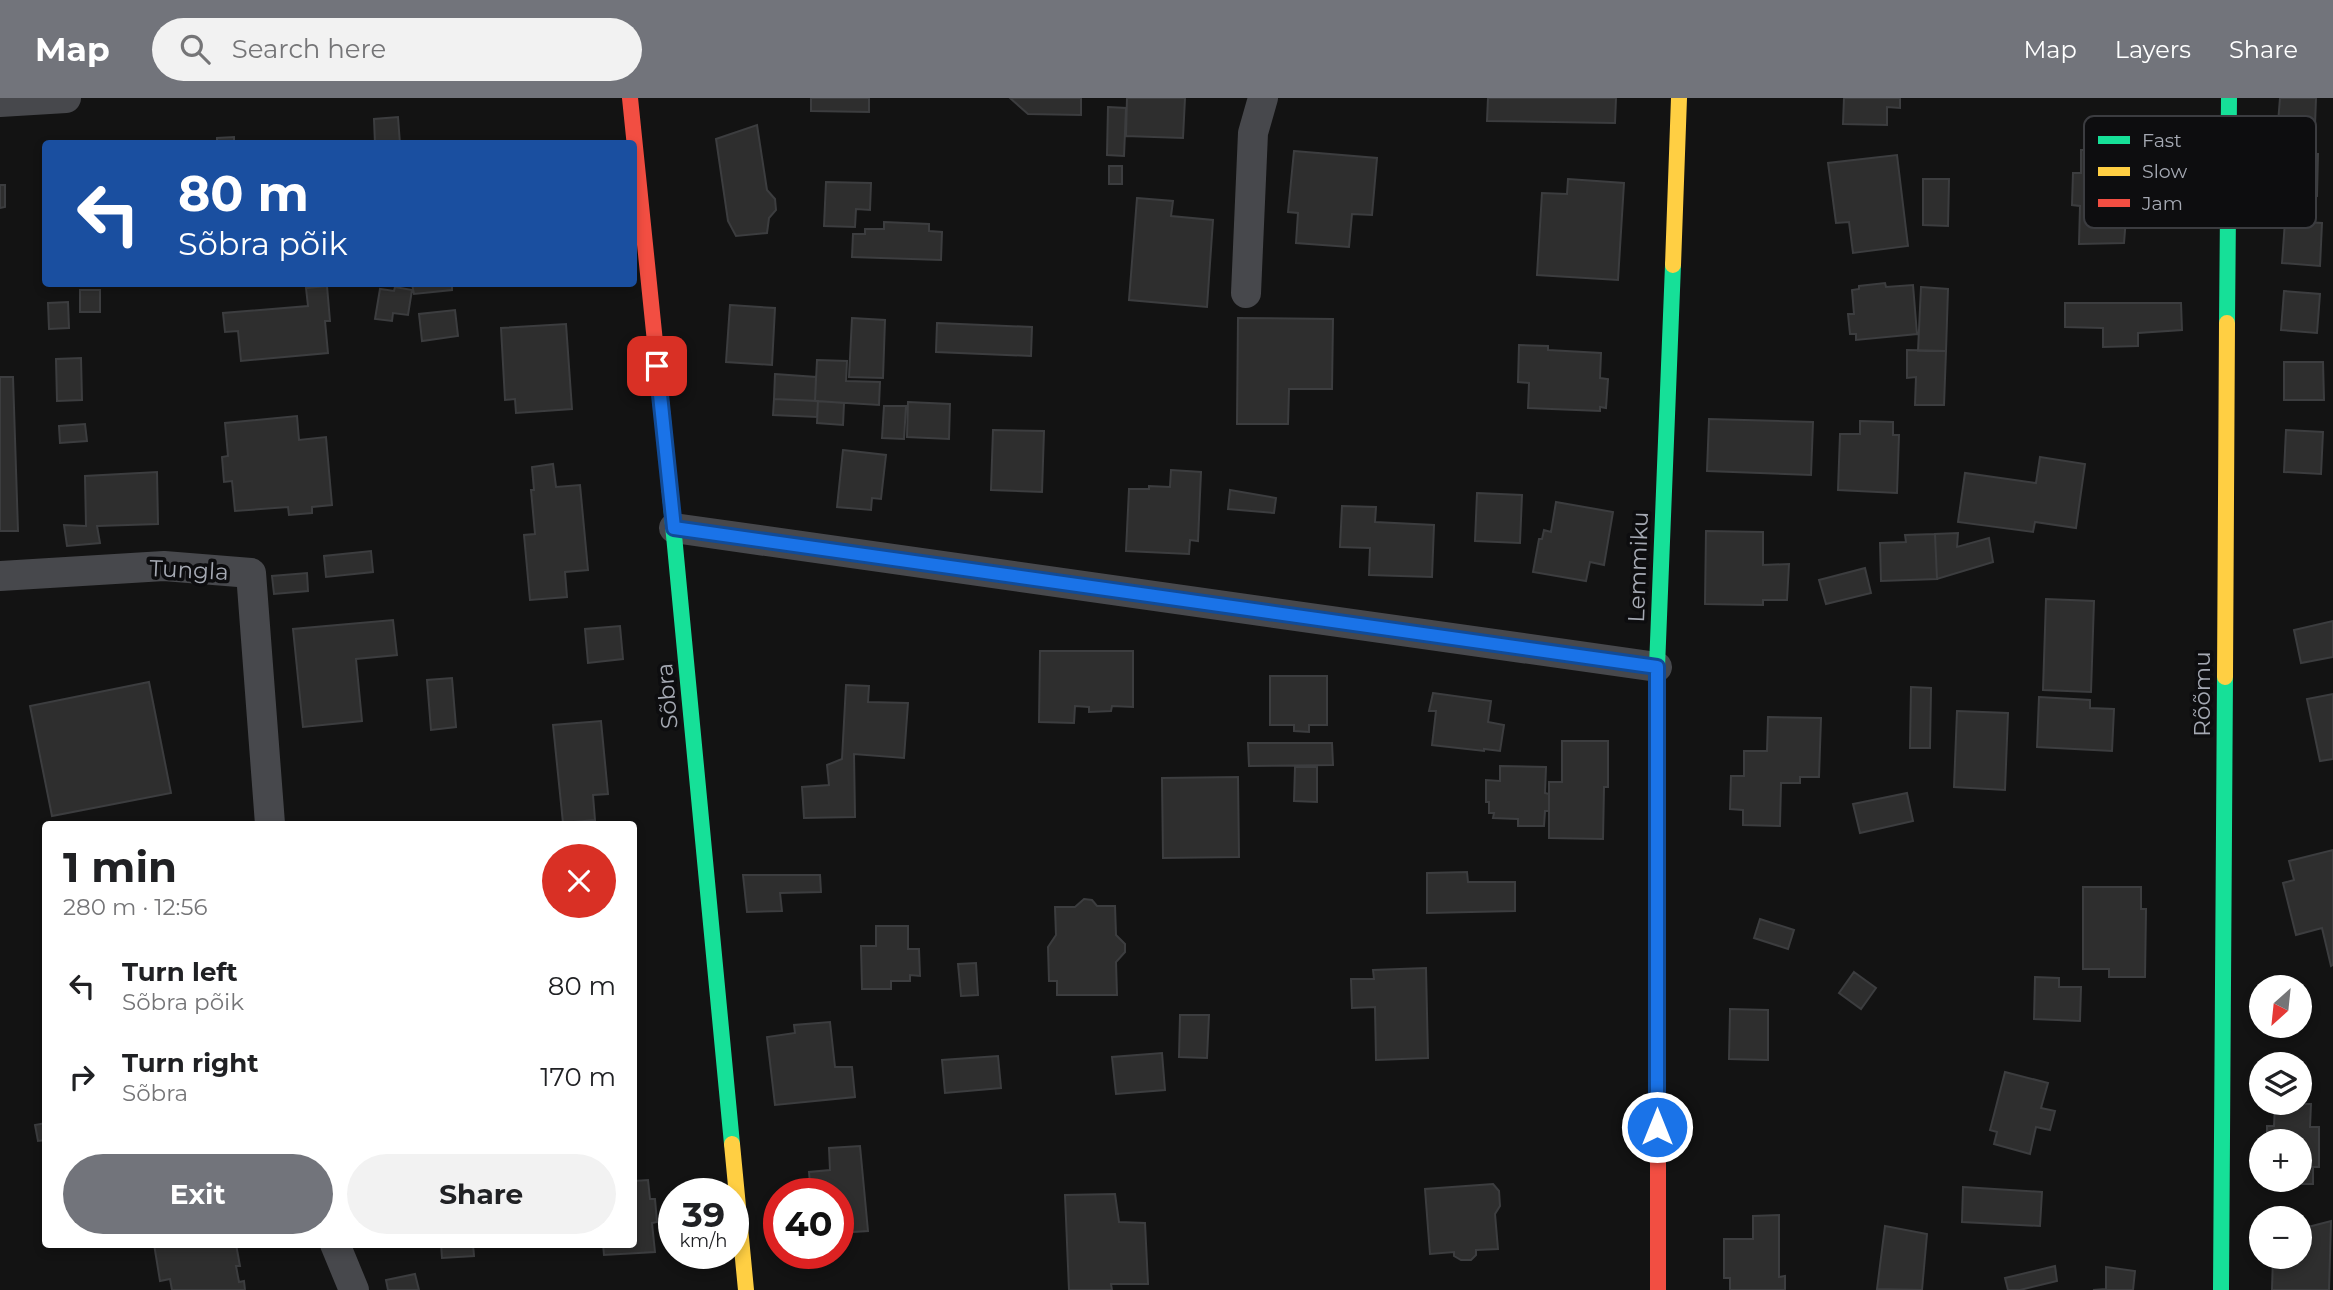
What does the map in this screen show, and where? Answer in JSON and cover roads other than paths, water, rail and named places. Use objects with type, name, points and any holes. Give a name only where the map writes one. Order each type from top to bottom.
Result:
[{"type":"street","points":[[0,102],[66,98]]},
{"type":"street","name":"Sõbra","points":[[630,98],[634,140]]},
{"type":"street","points":[[1246,293],[1253,133],[1263,98]]},
{"type":"street","name":"Lemmiku","points":[[1658,1290],[1657,667],[1679,98]]},
{"type":"street","name":"Rõõmu","points":[[2230,98],[2230,116]]},
{"type":"street","name":"Sõbra","points":[[637,166],[746,1290]]},
{"type":"street","name":"Rõõmu","points":[[2221,1290],[2229,228]]},
{"type":"street","points":[[674,528],[1657,667]]},
{"type":"street","name":"Tungla","points":[[0,576],[164,566],[251,573],[270,821]]},
{"type":"street","points":[[337,1248],[354,1290]]}]
